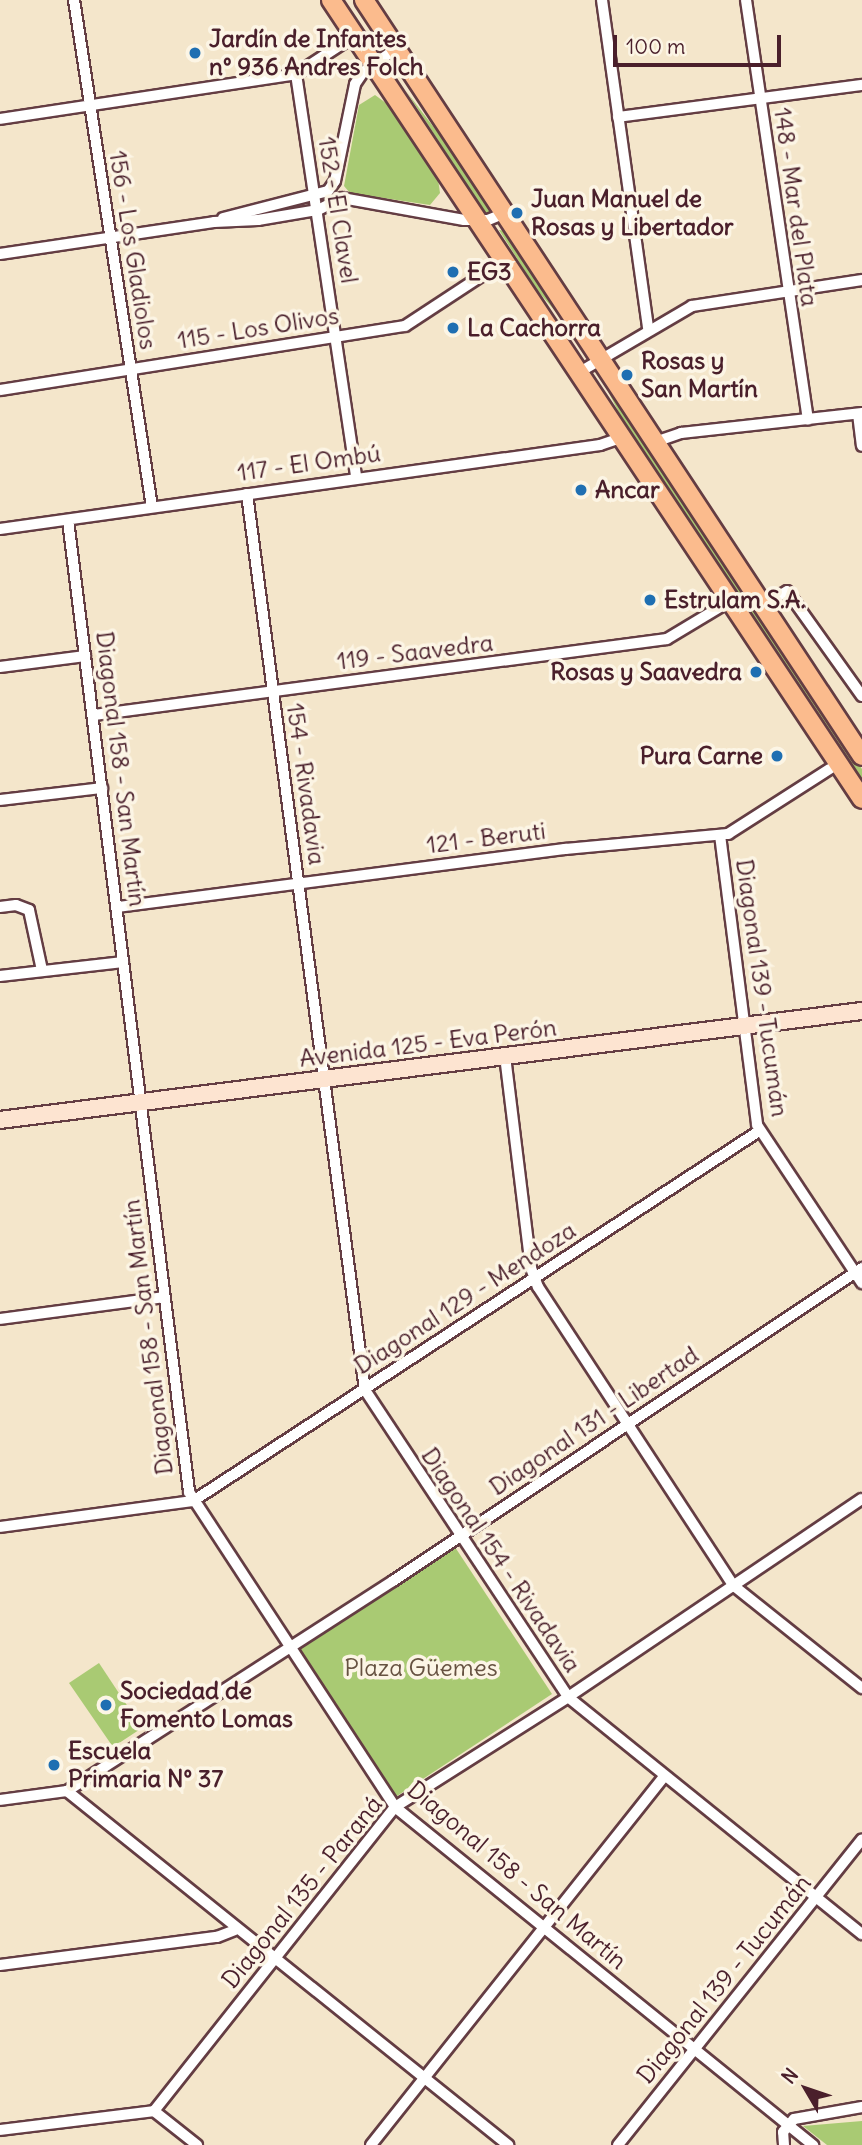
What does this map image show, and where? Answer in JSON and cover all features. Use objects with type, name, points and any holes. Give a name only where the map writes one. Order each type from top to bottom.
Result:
[{"type":"main road","points":[[331,0],[862,799]]},
{"type":"main road","points":[[364,0],[862,756]]},
{"type":"street","name":"156 - Los Gladiolos","points":[[74,0],[152,507]]},
{"type":"street","points":[[602,0],[648,330]]},
{"type":"street","name":"148 - Mar del Plata","points":[[746,0],[786,292],[808,419]]},
{"type":"street","points":[[0,119],[296,74],[355,36]]},
{"type":"street","points":[[214,222],[247,209],[314,197],[328,191],[335,181],[355,85],[374,64],[397,48]]},
{"type":"street","name":"152 - El Clavel","points":[[296,74],[356,477]]},
{"type":"street","points":[[618,117],[862,85]]},
{"type":"street","points":[[0,254],[214,222],[258,220],[317,210],[351,198],[478,221],[505,212]]},
{"type":"street","name":"115 - Los Olivos","points":[[0,390],[414,322],[504,261]]},
{"type":"street","points":[[578,373],[692,306],[862,280]]},
{"type":"street","points":[[655,442],[681,433],[860,413],[862,446]]},
{"type":"street","name":"117 - El Ombú","points":[[0,528],[600,445],[623,437]]},
{"type":"street","name":"154 - Rivadavia","points":[[247,494],[323,1080]]},
{"type":"street","name":"Diagonal 158 - San Martín","points":[[68,520],[143,1103],[186,1485],[288,1648],[395,1807],[813,2145]]},
{"type":"street","points":[[763,604],[787,591],[862,696]]},
{"type":"street","name":"119 - Saavedra","points":[[94,715],[667,639],[730,601]]},
{"type":"street","points":[[0,667],[85,656]]},
{"type":"street","name":"121 - Beruti","points":[[118,907],[565,849],[720,835],[748,825],[839,763]]},
{"type":"street","points":[[0,800],[102,788]]},
{"type":"street","name":"Diagonal 139 - Tucumán","points":[[720,835],[759,1131],[859,1271],[862,1283]]},
{"type":"street","points":[[0,907],[16,905],[29,910],[42,970]]},
{"type":"street","points":[[0,976],[123,962]]},
{"type":"street","name":"Avenida 125 - Eva Perón","points":[[0,1120],[862,1011]]},
{"type":"street","points":[[505,1056],[533,1278],[734,1586],[862,1688]]},
{"type":"street","name":"Diagonal 154 - Rivadavia","points":[[323,1080],[365,1390],[459,1536],[568,1697],[862,1934]]},
{"type":"street","name":"Diagonal 129 - Mendoza","points":[[193,1500],[759,1131]]},
{"type":"street","name":"Diagonal 131 - Libertad","points":[[67,1791],[859,1271]]},
{"type":"street","points":[[0,1319],[164,1297]]},
{"type":"street","name":"Diagonal 135 - Paraná","points":[[154,2111],[395,1807],[568,1697],[862,1499]]},
{"type":"street","points":[[0,1527],[193,1500]]},
{"type":"street","points":[[371,2145],[664,1777]]},
{"type":"street","points":[[0,1801],[67,1791],[235,1930],[508,2145]]},
{"type":"street","name":"Diagonal 139 - Tucumán","points":[[618,2145],[862,1839]]},
{"type":"street","points":[[0,1965],[217,1937],[235,1930]]},
{"type":"street","points":[[784,2145],[787,2123],[862,2107]]},
{"type":"street","points":[[0,2130],[154,2111],[197,2145]]},
{"type":"green space","points":[[406,91],[468,172],[495,212],[486,214]]},
{"type":"green space","points":[[375,95],[390,106],[438,179],[440,193],[430,205],[350,193],[344,186],[359,105]]},
{"type":"green space","points":[[499,230],[506,231],[574,333],[537,290]]},
{"type":"green space","points":[[602,379],[862,769],[862,784],[625,425]]},
{"type":"green space","name":"Plaza Güemes","points":[[449,1538],[552,1694],[394,1798],[291,1642]]},
{"type":"green space","name":"Sociedad de Fomento Lomas","points":[[99,1663],[142,1728],[113,1747],[69,1683]]},
{"type":"green space","points":[[862,2121],[862,2145],[827,2145],[803,2126]]},
{"type":"place","name":"Jardín de Infantes nº 936 Andres Folch","points":[[195,53]]},
{"type":"place","name":"Juan Manuel de Rosas y Libertador","points":[[517,213]]},
{"type":"place","name":"EG3","points":[[453,272]]},
{"type":"place","name":"La Cachorra","points":[[453,328]]},
{"type":"place","name":"Rosas y San Martín","points":[[627,375]]},
{"type":"place","name":"Ancar","points":[[581,490]]},
{"type":"place","name":"Estrulam S.A.","points":[[650,600]]},
{"type":"place","name":"Rosas y Saavedra","points":[[756,672]]},
{"type":"place","name":"Pura Carne","points":[[777,756]]},
{"type":"place","name":"Sociedad de Fomento Lomas","points":[[106,1705]]},
{"type":"place","name":"Escuela Primaria Nº 37","points":[[54,1765]]}]
